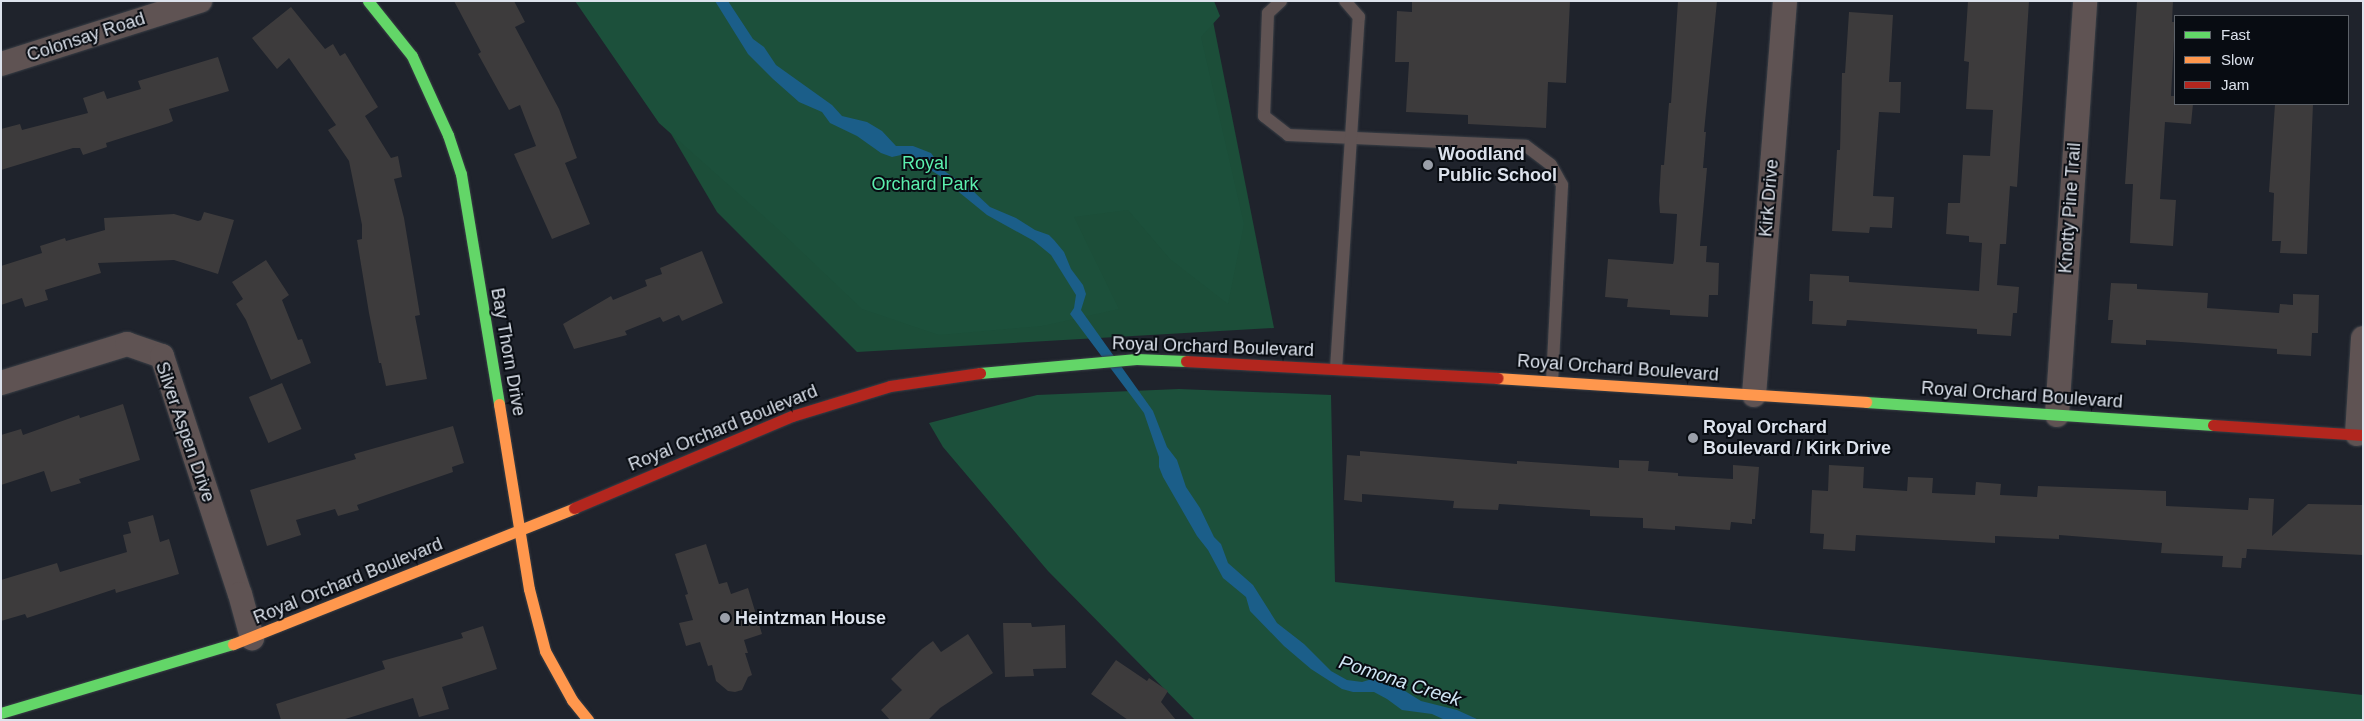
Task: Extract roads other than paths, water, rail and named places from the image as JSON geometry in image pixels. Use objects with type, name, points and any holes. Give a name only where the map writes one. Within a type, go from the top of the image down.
[{"type":"street","name":"Colonsay Road","points":[[1,64],[200,1]]},
{"type":"street","name":"Bay Thorn Drive","points":[[368,1],[412,56],[448,135],[461,174],[467,221],[521,530],[529,589],[545,652],[572,700],[588,720]]},
{"type":"street","name":"Kirk Drive","points":[[1754,395],[1785,1]]},
{"type":"street","name":"Knotty Pine Trail","points":[[2057,415],[2085,1]]},
{"type":"street","points":[[2360,434],[2363,338]]},
{"type":"street","name":"Silver Aspen Drive","points":[[1,383],[127,344],[162,356],[240,594],[252,638]]},
{"type":"street","name":"Royal Orchard Boulevard","points":[[1,713],[252,638],[521,530],[792,416],[890,386],[984,372],[1136,359],[1552,381],[2360,434]]},
{"type":"lane","points":[[1282,1],[1268,13],[1264,116],[1288,135],[1526,146],[1551,165],[1562,185],[1552,381]]},
{"type":"lane","points":[[1336,369],[1359,17],[1345,1]]},
{"type":"water","points":[[715,1],[728,1],[753,39],[764,47],[776,65],[832,105],[842,116],[867,122],[882,131],[896,146],[913,146],[931,153],[943,170],[973,191],[990,207],[1049,235],[1054,240],[1064,252],[1071,269],[1083,285],[1086,294],[1081,310],[1153,411],[1167,447],[1177,460],[1186,487],[1200,508],[1214,537],[1221,544],[1228,563],[1253,585],[1277,623],[1304,644],[1331,671],[1347,680],[1362,682],[1372,679],[1405,691],[1421,701],[1457,710],[1479,720],[1445,720],[1432,714],[1402,710],[1374,692],[1353,692],[1342,689],[1311,669],[1284,646],[1250,611],[1246,597],[1223,578],[1208,550],[1197,536],[1163,477],[1159,467],[1159,457],[1144,413],[1070,314],[1074,308],[1076,295],[1051,255],[1034,241],[987,215],[960,193],[950,182],[932,171],[923,159],[901,155],[892,157],[881,153],[857,136],[830,123],[822,112],[799,102],[748,54]]},
{"type":"place","name":"Woodland Public School","points":[[1428,165]]},
{"type":"place","name":"Royal Orchard Boulevard / Kirk Drive","points":[[1693,438]]},
{"type":"place","name":"Heintzman House","points":[[725,618]]},
{"type":"park label","name":"Royal Orchard Park","points":[[925,174]]},
{"type":"water label","name":"Pomona Creek","points":[[1400,681]]}]
